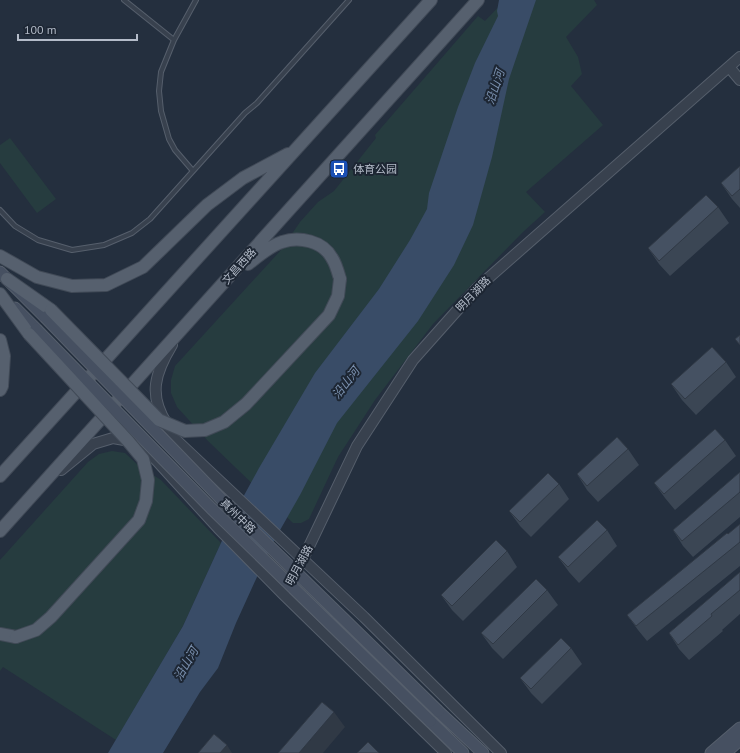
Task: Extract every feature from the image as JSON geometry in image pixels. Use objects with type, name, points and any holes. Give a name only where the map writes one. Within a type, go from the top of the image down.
[{"type":"main road","points":[[0,476],[431,0]]},
{"type":"main road","name":"文昌西路","points":[[0,531],[478,0]]},
{"type":"main road","points":[[0,256],[37,277],[72,286],[106,285],[142,267],[207,205],[243,178],[296,149]]},
{"type":"main road","points":[[4,276],[48,313],[159,420],[185,431],[205,430],[224,422],[246,404],[329,315],[338,296],[340,279],[332,257],[320,246],[303,239],[282,242],[258,256],[203,305]]},
{"type":"main road","points":[[0,294],[143,459],[148,480],[146,501],[139,520],[52,617],[36,630],[16,637],[0,634]]},
{"type":"main road","name":"真州中路","points":[[48,313],[222,500],[483,753]]},
{"type":"main road","name":"真州中路","points":[[32,331],[211,508],[463,753]]},
{"type":"main road","points":[[0,340],[4,356],[2,386],[0,390]]},
{"type":"main road","points":[[0,538],[12,518]]},
{"type":"main road","points":[[711,753],[740,728]]},
{"type":"main road","points":[[725,753],[740,740]]},
{"type":"street","name":"明月湖路","points":[[283,594],[302,559],[357,446],[413,360],[477,288],[740,57]]},
{"type":"street","points":[[729,67],[740,80]]},
{"type":"street","points":[[178,441],[161,415],[156,397],[155,381],[166,356],[181,330]]},
{"type":"street","name":"真州中路","points":[[99,366],[364,617],[502,753]]},
{"type":"street","name":"真州中路","points":[[83,384],[156,460],[218,528],[283,594],[446,753]]},
{"type":"street","points":[[34,494],[93,444],[113,438],[132,442],[156,460]]},
{"type":"lane","points":[[124,0],[174,40]]},
{"type":"lane","points":[[193,170],[175,150],[169,139],[161,111],[159,91],[161,72],[174,40],[196,0]]},
{"type":"lane","points":[[0,210],[15,226],[38,240],[72,250],[104,245],[132,233],[150,219],[349,0]]},
{"type":"green space","points":[[505,0],[594,0],[597,5],[566,37],[578,57],[582,74],[571,86],[603,125],[526,192],[545,212],[523,232],[433,324],[375,400],[338,457],[309,519],[301,523],[293,523],[208,441],[177,407],[171,393],[171,380],[175,366],[281,250],[300,222],[318,202],[334,191],[376,138],[375,135],[478,16],[485,21]]},
{"type":"green space","points":[[10,138],[56,199],[37,213],[0,163],[0,145]]},
{"type":"green space","points":[[112,451],[125,453],[139,466],[161,480],[221,543],[183,626],[116,740],[3,667],[0,671],[0,560],[88,462],[99,454]]},
{"type":"water","name":"沿山河","points":[[499,0],[536,0],[509,79],[492,157],[473,225],[454,265],[418,321],[337,423],[300,495],[271,546],[236,623],[218,668],[200,692],[163,753],[108,753],[183,626],[236,510],[259,468],[315,373],[379,289],[410,240],[427,209],[429,193],[458,107],[475,63],[498,16],[497,11]]},
{"type":"building","points":[[740,166],[740,189],[732,196],[721,183]]},
{"type":"building","points":[[706,195],[718,207],[659,261],[648,248]]},
{"type":"building","points":[[740,335],[740,345],[735,339]]},
{"type":"building","points":[[712,347],[726,362],[685,399],[671,384]]},
{"type":"building","points":[[715,429],[725,440],[664,494],[654,483]]},
{"type":"building","points":[[617,437],[628,449],[587,486],[577,474]]},
{"type":"building","points":[[740,472],[740,492],[682,541],[673,530]]},
{"type":"building","points":[[548,473],[559,484],[520,522],[509,511]]},
{"type":"building","points":[[597,520],[607,530],[568,567],[558,557]]},
{"type":"building","points":[[740,524],[740,542],[636,626],[627,615]]},
{"type":"building","points":[[496,540],[507,551],[452,606],[441,595]]},
{"type":"building","points":[[740,572],[740,590],[711,614],[712,616],[678,645],[669,633]]},
{"type":"building","points":[[536,579],[547,590],[493,644],[481,633]]},
{"type":"building","points":[[561,638],[571,648],[531,689],[520,678]]},
{"type":"building","points":[[322,702],[334,712],[299,753],[278,753]]},
{"type":"building","points":[[214,734],[227,745],[220,753],[198,753]]},
{"type":"building","points":[[368,742],[379,753],[357,753]]},
{"type":"place","name":"体育公园","points":[[339,169]]}]
